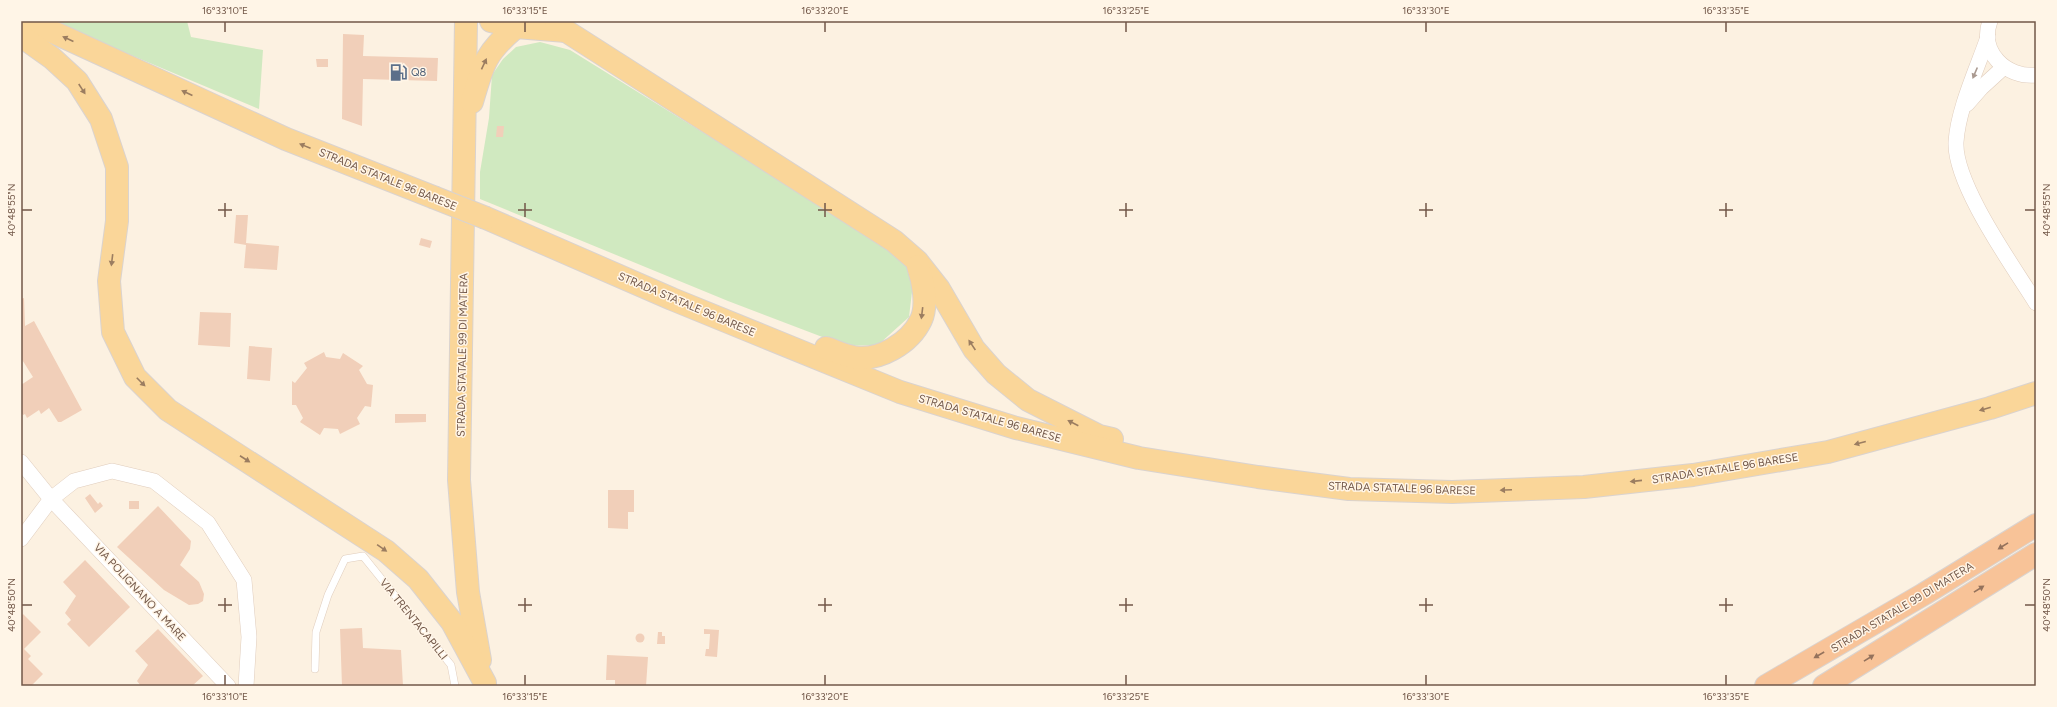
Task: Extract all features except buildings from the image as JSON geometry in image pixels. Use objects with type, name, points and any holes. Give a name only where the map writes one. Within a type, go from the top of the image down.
[{"type":"highway","name":"STRADA STATALE 99 DI MATERA","points":[[1766,686],[1924,594],[2036,525]]},
{"type":"highway","points":[[1824,686],[2036,554]]},
{"type":"main road","name":"STRADA STATALE 96 BARESE","points":[[29,21],[286,139],[486,218],[672,299],[900,392],[1016,428],[1139,458],[1258,477],[1348,489],[1452,492],[1584,487],[1693,475],[1828,452],[2036,393]]},
{"type":"main road","name":"STRADA STATALE 99 DI MATERA","points":[[466,21],[459,480],[470,606],[486,685]]},
{"type":"main road","points":[[491,21],[516,27],[561,26],[894,241],[917,261],[939,290],[974,349],[996,374],[1028,400],[1099,436],[1258,477]]},
{"type":"main road","points":[[464,128],[484,63],[498,42],[516,27]]},
{"type":"main road","points":[[21,36],[52,58],[77,81],[101,119],[117,167],[117,222],[109,281],[113,332],[135,377],[168,410],[386,551],[418,579],[452,622],[486,685]]},
{"type":"main road","points":[[672,299],[854,357],[882,354],[905,342],[922,319],[925,289],[917,261]]},
{"type":"main road","points":[[2014,400],[2036,387]]},
{"type":"street","points":[[1990,21],[1988,37],[1963,109],[1956,142],[1962,176],[1975,203],[2036,303]]},
{"type":"street","points":[[1988,37],[1990,49],[1996,59],[2004,67],[2014,73],[2033,77]]},
{"type":"street","points":[[1963,109],[1981,88],[2004,67]]},
{"type":"street","name":"VIA POLIGNANO A MARE","points":[[21,462],[51,499],[228,686]]},
{"type":"street","points":[[21,539],[51,499],[74,481],[112,471],[154,481],[208,523],[244,580],[249,637],[246,686]]},
{"type":"lane","name":"VIA TRENTACAPILLI","points":[[315,670],[316,632],[328,595],[345,559],[363,556],[451,665],[455,686]]},
{"type":"green space","points":[[50,21],[187,21],[191,37],[263,50],[259,109]]},
{"type":"green space","points":[[540,42],[570,50],[901,255],[914,275],[909,317],[878,345],[846,346],[728,301],[480,199],[480,172],[489,118],[492,75],[503,59],[516,47]]},
{"type":"place","name":"Q8","points":[[398,72]]}]
